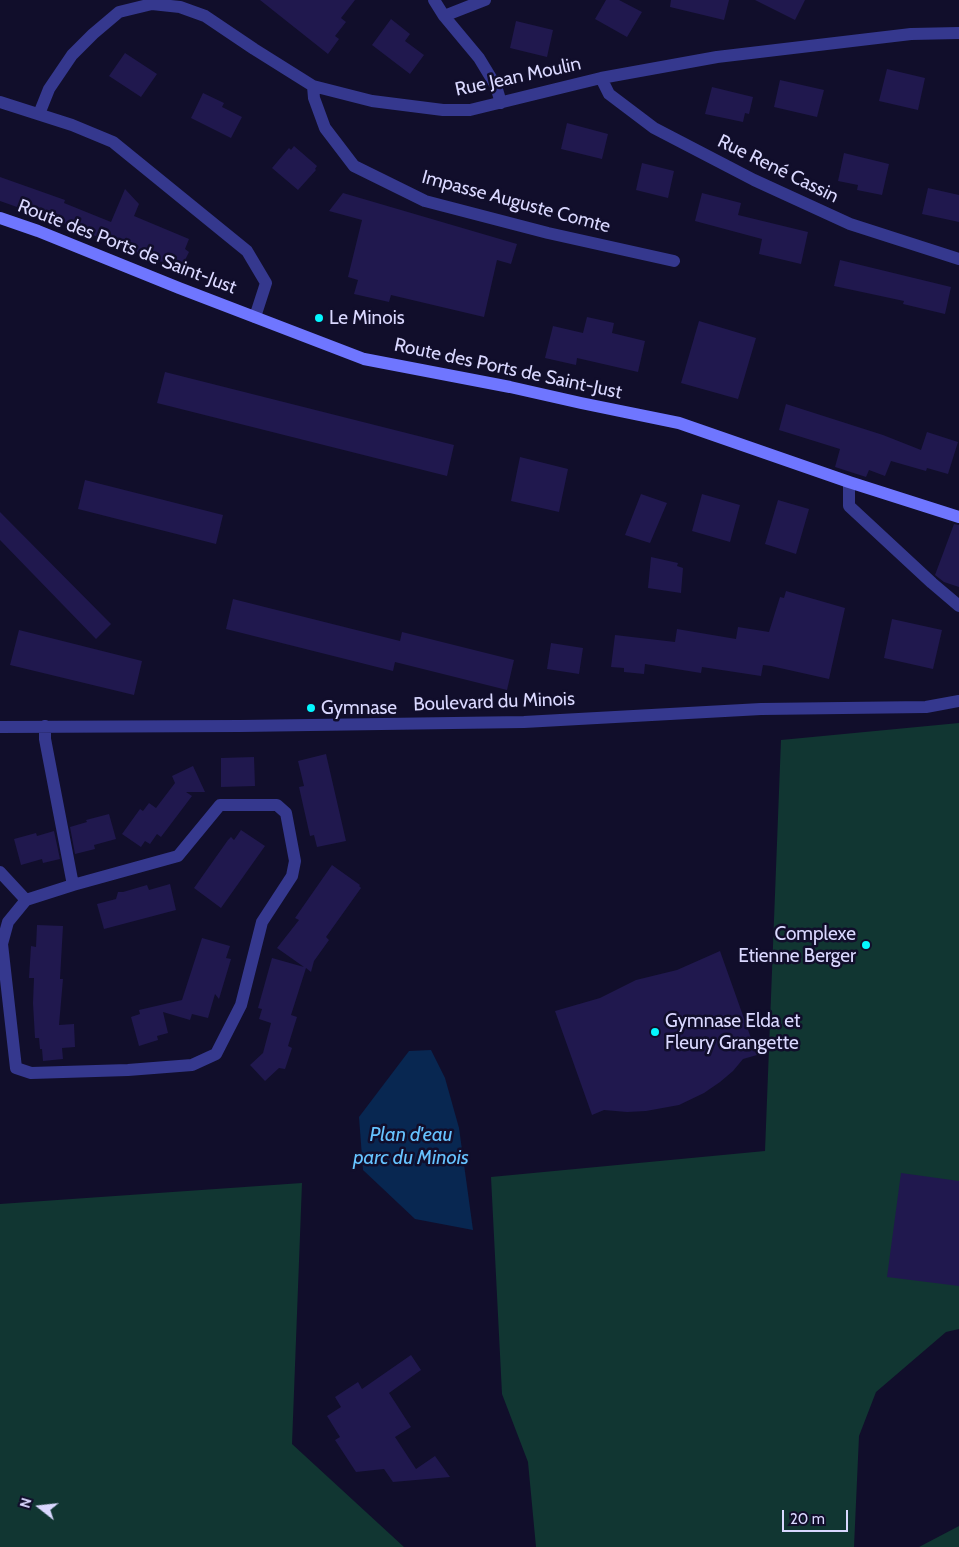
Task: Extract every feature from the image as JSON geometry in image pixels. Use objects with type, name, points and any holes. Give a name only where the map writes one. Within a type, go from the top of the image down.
[{"type":"main road","name":"Route des Ports de Saint-Just","points":[[0,218],[38,231],[364,359],[510,387],[581,404],[679,423],[849,482],[959,517]]},
{"type":"street","points":[[434,0],[444,16],[479,58],[496,86],[500,103]]},
{"type":"street","points":[[444,16],[485,0]]},
{"type":"street","name":"Rue Jean Moulin","points":[[39,114],[49,89],[72,54],[119,12],[152,4],[180,7],[205,16],[254,50],[313,86],[372,101],[443,110],[470,110],[601,78],[717,57],[911,34],[959,33]]},
{"type":"street","name":"Rue René Cassin","points":[[601,78],[609,94],[654,128],[754,180],[850,224],[959,258]]},
{"type":"street","name":"Impasse Auguste Comte","points":[[313,86],[314,98],[325,128],[354,166],[426,202],[548,233],[674,260]]},
{"type":"street","points":[[0,102],[72,125],[113,142],[247,251],[266,283],[255,317]]},
{"type":"street","points":[[849,482],[849,506],[959,606]]},
{"type":"street","name":"Boulevard du Minois","points":[[0,727],[524,722],[761,709],[926,707],[959,701]]},
{"type":"street","points":[[45,726],[45,739],[73,885]]},
{"type":"street","points":[[220,805],[277,805],[286,813],[295,861],[292,876],[262,922],[240,1005],[216,1054],[192,1065],[128,1070],[31,1073],[16,1068],[2,944],[8,922],[26,900],[73,885],[178,856],[220,805]]},
{"type":"street","points":[[0,872],[26,900]]},
{"type":"green space","name":"Complexe Etienne Berger","points":[[959,723],[959,1329],[946,1332],[876,1392],[859,1436],[854,1547],[536,1547],[528,1462],[502,1394],[491,1177],[765,1151],[781,740]]},
{"type":"green space","points":[[302,1183],[292,1444],[404,1547],[0,1547],[0,1204]]},
{"type":"green space","points":[[959,1526],[959,1547],[919,1547]]},
{"type":"water","name":"Plan d'eau parc du Minois","points":[[431,1050],[445,1078],[459,1128],[473,1230],[415,1219],[363,1170],[359,1117],[409,1051]]},
{"type":"building","points":[[260,0],[355,0],[341,18],[346,22],[335,36],[339,39],[328,54]]},
{"type":"building","points":[[606,0],[619,0],[642,12],[627,37],[595,19]]},
{"type":"building","points":[[671,0],[729,0],[724,20],[670,7]]},
{"type":"building","points":[[755,0],[805,0],[795,20]]},
{"type":"building","points":[[391,19],[410,34],[405,41],[424,55],[410,74],[372,45]]},
{"type":"building","points":[[516,21],[553,30],[547,57],[510,48]]},
{"type":"building","points":[[125,53],[157,74],[141,97],[109,76]]},
{"type":"building","points":[[887,69],[925,78],[918,110],[879,101]]},
{"type":"building","points":[[780,80],[824,90],[817,117],[774,107]]},
{"type":"building","points":[[712,87],[753,97],[749,114],[745,113],[743,122],[705,114]]},
{"type":"building","points":[[203,93],[224,103],[222,107],[242,117],[231,138],[191,118]]},
{"type":"building","points":[[567,123],[608,134],[602,159],[561,149]]},
{"type":"building","points":[[294,146],[317,166],[316,170],[298,190],[272,168],[289,148],[291,150]]},
{"type":"building","points":[[844,153],[889,164],[882,195],[857,190],[858,185],[838,181]]},
{"type":"building","points":[[642,163],[674,171],[668,198],[636,190]]},
{"type":"building","points":[[0,177],[65,200],[64,203],[111,222],[125,189],[139,204],[134,216],[189,239],[185,249],[189,252],[181,268],[177,268],[0,201]]},
{"type":"building","points":[[928,188],[959,195],[959,222],[922,214]]},
{"type":"building","points":[[343,193],[517,244],[511,264],[497,260],[484,317],[391,295],[389,302],[354,294],[358,280],[348,277],[362,220],[329,211]]},
{"type":"building","points":[[702,193],[741,203],[738,215],[808,232],[801,264],[759,254],[762,239],[695,221]]},
{"type":"building","points":[[840,260],[951,287],[945,314],[903,304],[904,301],[834,286]]},
{"type":"building","points":[[587,317],[614,323],[612,333],[645,341],[638,372],[577,358],[576,365],[545,358],[553,326],[583,333]]},
{"type":"building","points":[[699,321],[756,338],[738,399],[681,383]]},
{"type":"building","points":[[165,372],[454,445],[447,476],[157,403]]},
{"type":"building","points":[[786,404],[883,435],[921,450],[927,432],[958,442],[948,474],[927,468],[926,471],[891,461],[885,476],[869,470],[866,477],[835,467],[840,449],[779,430]]},
{"type":"building","points":[[520,457],[568,469],[559,512],[511,501]]},
{"type":"building","points":[[85,480],[223,515],[216,544],[78,509]]},
{"type":"building","points":[[641,494],[667,503],[650,543],[625,535]]},
{"type":"building","points":[[702,494],[740,505],[730,542],[692,531]]},
{"type":"building","points":[[778,500],[809,509],[796,554],[765,544]]},
{"type":"building","points":[[0,512],[111,624],[96,639],[0,540]]},
{"type":"building","points":[[954,524],[959,525],[959,587],[944,582],[935,575]]},
{"type":"building","points":[[651,557],[678,563],[677,566],[683,568],[681,593],[648,588]]},
{"type":"building","points":[[786,591],[845,608],[829,679],[763,665],[761,676],[702,667],[701,673],[645,664],[644,674],[624,672],[624,668],[611,667],[615,635],[675,642],[677,629],[736,639],[738,627],[769,632],[780,597],[784,598]]},
{"type":"building","points":[[233,599],[400,641],[402,632],[514,660],[507,690],[395,662],[393,671],[226,629]]},
{"type":"building","points":[[892,619],[942,630],[933,669],[884,658]]},
{"type":"building","points":[[19,630],[142,661],[134,695],[10,665]]},
{"type":"building","points":[[551,643],[583,648],[579,674],[547,669]]},
{"type":"building","points":[[326,754],[346,841],[317,847],[314,835],[310,836],[299,787],[304,786],[298,761]]},
{"type":"building","points":[[254,757],[255,786],[221,787],[221,758]]},
{"type":"building","points":[[193,766],[205,792],[186,792],[192,796],[161,837],[157,834],[150,844],[145,841],[141,847],[122,834],[140,809],[143,811],[149,803],[156,808],[175,783],[172,776]]},
{"type":"building","points":[[109,814],[116,839],[94,845],[95,849],[75,854],[70,827],[87,822],[86,820]]},
{"type":"building","points":[[241,830],[265,846],[221,908],[194,888],[228,840],[231,837],[234,840]]},
{"type":"building","points":[[54,831],[60,859],[43,863],[42,859],[21,865],[14,839],[36,833],[37,836]]},
{"type":"building","points":[[332,865],[360,885],[361,888],[326,937],[329,940],[314,961],[311,972],[306,968],[291,1015],[297,1017],[288,1046],[292,1048],[285,1069],[279,1068],[265,1081],[250,1065],[263,1053],[271,1023],[259,1019],[262,1009],[258,1008],[272,958],[304,967],[277,948],[299,920],[295,918]]},
{"type":"building","points":[[170,884],[176,910],[104,929],[97,904],[116,899],[118,892],[147,885],[149,890]]},
{"type":"building","points":[[37,925],[63,926],[60,979],[63,979],[59,1025],[74,1024],[75,1047],[62,1048],[63,1059],[43,1061],[39,1038],[35,1038],[34,978],[29,978],[31,946],[36,947]]},
{"type":"building","points":[[202,938],[230,946],[226,958],[231,959],[219,999],[215,994],[208,1018],[192,1014],[190,1020],[163,1012],[168,1033],[157,1036],[158,1040],[139,1046],[131,1017],[140,1014],[139,1010],[182,1000]]},
{"type":"building","name":"Gymnase Elda et Fleury Grangette","points":[[720,951],[757,1055],[743,1059],[720,1082],[704,1093],[679,1105],[646,1111],[604,1110],[592,1115],[555,1011],[600,998],[636,980],[677,970]]},
{"type":"building","points":[[901,1173],[959,1181],[959,1286],[887,1277]]},
{"type":"building","points":[[411,1355],[421,1370],[389,1393],[411,1427],[395,1437],[416,1469],[435,1456],[450,1477],[393,1482],[384,1469],[356,1472],[335,1440],[340,1437],[327,1416],[341,1407],[335,1397],[358,1382],[362,1389]]},
{"type":"place","name":"Le Minois","points":[[319,318]]},
{"type":"place","name":"Gymnase","points":[[311,708]]},
{"type":"place","name":"Complexe Etienne Berger","points":[[866,945]]},
{"type":"place","name":"Gymnase Elda et Fleury Grangette","points":[[655,1032]]}]
